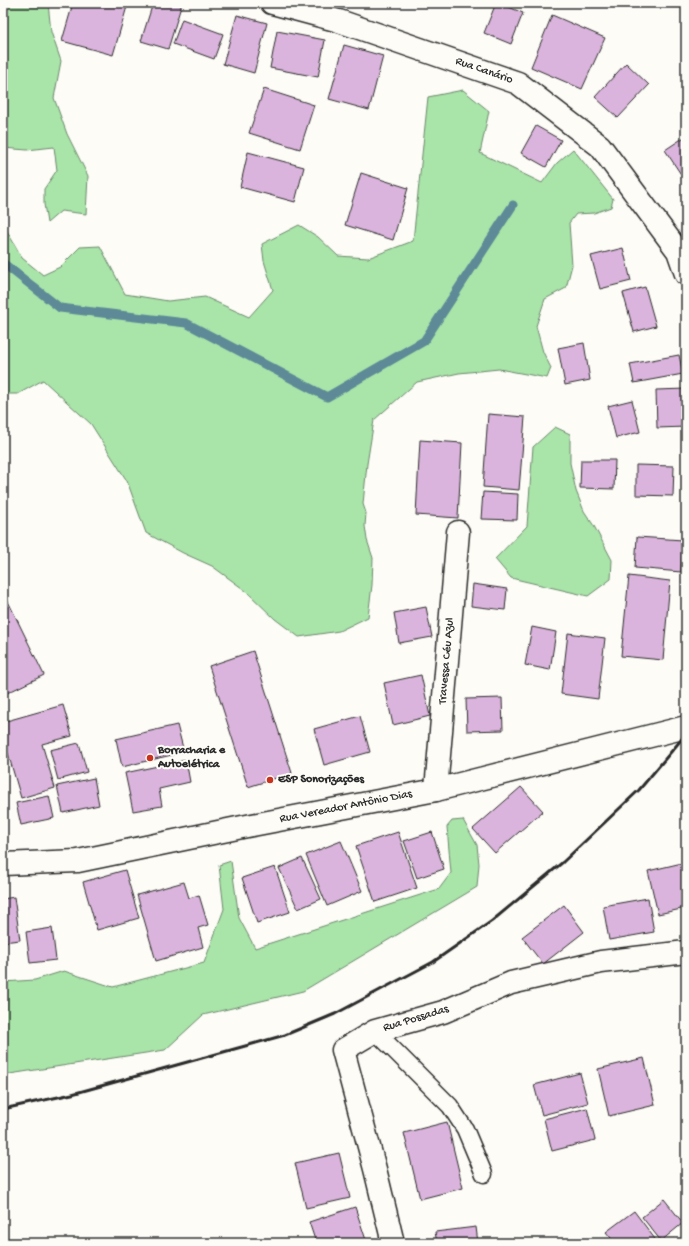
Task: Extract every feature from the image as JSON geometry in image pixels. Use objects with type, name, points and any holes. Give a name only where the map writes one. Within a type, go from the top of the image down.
[{"type":"street","name":"Rua Canário","points":[[272,3],[339,21],[518,83],[600,146],[678,250],[686,274]]},
{"type":"street","name":"Travessa Céu Azul","points":[[436,790],[458,532]]},
{"type":"street","name":"Rua Vereador Antônio Dias","points":[[3,864],[78,860],[436,790],[686,727]]},
{"type":"street","name":"Rua Possadas","points":[[393,1243],[375,1168],[343,1050],[375,1031],[443,1012],[511,983],[601,962],[686,952]]},
{"type":"lane","points":[[375,1031],[450,1106],[465,1129],[484,1174]]},
{"type":"green space","points":[[3,3],[48,3],[51,32],[61,61],[54,98],[67,134],[88,176],[86,214],[61,211],[47,223],[44,204],[44,189],[57,170],[54,147],[27,150],[3,148]]},
{"type":"green space","points":[[463,90],[489,111],[480,153],[542,183],[557,163],[573,149],[613,199],[611,207],[594,213],[576,214],[569,223],[572,265],[566,288],[545,299],[536,326],[543,352],[551,368],[547,378],[499,369],[459,373],[417,382],[374,420],[367,464],[363,504],[366,513],[365,526],[367,540],[373,558],[372,585],[368,617],[339,631],[299,637],[275,619],[246,591],[212,566],[183,553],[146,533],[127,481],[91,424],[43,380],[18,394],[3,394],[3,221],[22,258],[43,275],[60,267],[80,247],[100,246],[125,294],[168,301],[205,297],[249,317],[273,290],[264,261],[262,244],[299,225],[318,237],[338,256],[368,258],[413,241],[428,97]]},
{"type":"green space","points":[[555,427],[570,434],[570,463],[576,491],[584,511],[594,526],[612,560],[611,579],[588,596],[511,578],[495,559],[527,526],[533,447]]},
{"type":"green space","points":[[463,820],[477,845],[479,864],[477,887],[303,991],[203,1015],[165,1050],[3,1075],[3,982],[35,980],[64,971],[113,987],[204,963],[224,909],[219,865],[231,861],[239,918],[255,948],[439,889],[451,873],[447,827],[452,821]]},
{"type":"building","points":[[73,3],[128,3],[113,55],[62,41]]},
{"type":"building","points":[[153,3],[182,3],[168,49],[141,41]]},
{"type":"building","points":[[496,3],[523,13],[511,44],[484,33]]},
{"type":"building","points":[[237,15],[267,23],[254,73],[223,64]]},
{"type":"building","points":[[552,15],[605,38],[582,89],[531,67]]},
{"type":"building","points":[[182,19],[223,34],[214,59],[173,44]]},
{"type":"building","points":[[277,31],[325,40],[318,77],[270,68]]},
{"type":"building","points":[[344,45],[383,56],[369,110],[329,99]]},
{"type":"building","points":[[626,63],[649,85],[618,118],[595,97]]},
{"type":"building","points":[[264,89],[314,105],[300,149],[249,133]]},
{"type":"building","points":[[536,126],[561,140],[546,167],[521,153]]},
{"type":"building","points":[[686,136],[686,182],[665,150]]},
{"type":"building","points":[[248,152],[304,167],[295,202],[240,187]]},
{"type":"building","points":[[361,173],[408,188],[393,240],[345,225]]},
{"type":"building","points":[[623,248],[631,281],[600,289],[591,256]]},
{"type":"building","points":[[645,287],[656,326],[634,332],[623,293]]},
{"type":"building","points":[[584,343],[590,380],[565,385],[558,348]]},
{"type":"building","points":[[679,355],[683,374],[634,383],[630,364]]},
{"type":"building","points":[[686,389],[686,427],[657,428],[656,390]]},
{"type":"building","points":[[632,400],[640,432],[616,438],[608,406]]},
{"type":"building","points":[[488,414],[525,417],[519,490],[483,487]]},
{"type":"building","points":[[420,440],[462,443],[458,518],[416,515]]},
{"type":"building","points":[[581,460],[615,460],[614,489],[580,488]]},
{"type":"building","points":[[636,465],[674,466],[673,496],[636,495]]},
{"type":"building","points":[[483,492],[518,494],[517,520],[481,519]]},
{"type":"building","points":[[637,537],[683,540],[681,572],[635,568]]},
{"type":"building","points":[[629,576],[670,581],[663,660],[621,656]]},
{"type":"building","points":[[473,584],[507,589],[505,610],[471,606]]},
{"type":"building","points":[[3,591],[44,675],[3,695]]},
{"type":"building","points":[[426,607],[432,637],[399,643],[394,613]]},
{"type":"building","points":[[532,627],[556,632],[550,670],[525,665]]},
{"type":"building","points":[[568,633],[605,638],[598,699],[561,694]]},
{"type":"building","points":[[253,651],[292,773],[248,787],[209,666]]},
{"type":"building","points":[[421,675],[430,716],[393,725],[384,683]]},
{"type":"building","points":[[502,698],[503,730],[467,731],[466,699]]},
{"type":"building","points":[[63,705],[72,736],[42,744],[55,788],[21,798],[3,736],[3,722]]},
{"type":"building","points":[[360,716],[370,752],[324,765],[314,729]]},
{"type":"building","points":[[177,725],[184,752],[122,767],[116,739]]},
{"type":"building","points":[[79,743],[87,772],[58,780],[50,750]]},
{"type":"building","points":[[186,760],[190,782],[159,789],[162,806],[133,811],[125,773]]},
{"type":"building","points":[[94,778],[99,805],[63,813],[57,786]]},
{"type":"building","points":[[521,787],[543,811],[495,853],[473,829]]},
{"type":"building","points":[[49,796],[54,818],[21,825],[16,803]]},
{"type":"building","points":[[398,832],[417,888],[375,902],[356,846]]},
{"type":"building","points":[[432,832],[444,869],[417,878],[404,841]]},
{"type":"building","points":[[341,841],[362,891],[327,906],[306,855]]},
{"type":"building","points":[[302,858],[321,899],[298,909],[279,868]]},
{"type":"building","points":[[682,863],[686,879],[686,908],[658,914],[648,871]]},
{"type":"building","points":[[275,867],[290,912],[257,923],[242,878]]},
{"type":"building","points":[[125,870],[139,918],[97,930],[83,882]]},
{"type":"building","points":[[184,882],[189,898],[199,895],[208,925],[198,928],[203,947],[156,961],[137,895]]},
{"type":"building","points":[[14,897],[20,940],[3,942],[3,899]]},
{"type":"building","points":[[648,898],[654,932],[609,940],[603,906]]},
{"type":"building","points":[[564,905],[584,932],[543,964],[522,937]]},
{"type":"building","points":[[52,928],[56,960],[30,963],[26,932]]},
{"type":"building","points":[[644,1058],[655,1105],[609,1116],[598,1069]]},
{"type":"building","points":[[580,1073],[588,1103],[542,1115],[534,1085]]},
{"type":"building","points":[[587,1108],[595,1140],[552,1151],[544,1119]]},
{"type":"building","points":[[447,1122],[463,1188],[420,1199],[404,1133]]},
{"type":"building","points":[[339,1153],[350,1198],[306,1208],[295,1163]]},
{"type":"building","points":[[664,1199],[683,1223],[661,1241],[642,1217]]},
{"type":"building","points":[[355,1207],[367,1243],[316,1243],[309,1222]]},
{"type":"building","points":[[634,1211],[658,1243],[615,1243],[606,1232]]},
{"type":"building","points":[[476,1227],[478,1243],[437,1243],[435,1232]]},
{"type":"waterway","points":[[3,263],[60,308],[186,323],[327,397],[424,341],[513,205]]},
{"type":"railway","points":[[3,1109],[72,1094],[285,1035],[335,1014],[433,962],[492,921],[563,862],[639,790],[686,734]]},
{"type":"place","name":"Borracharia e Autoelétrica","points":[[150,758]]},
{"type":"place","name":"ESP Sonorizações","points":[[270,780]]}]
